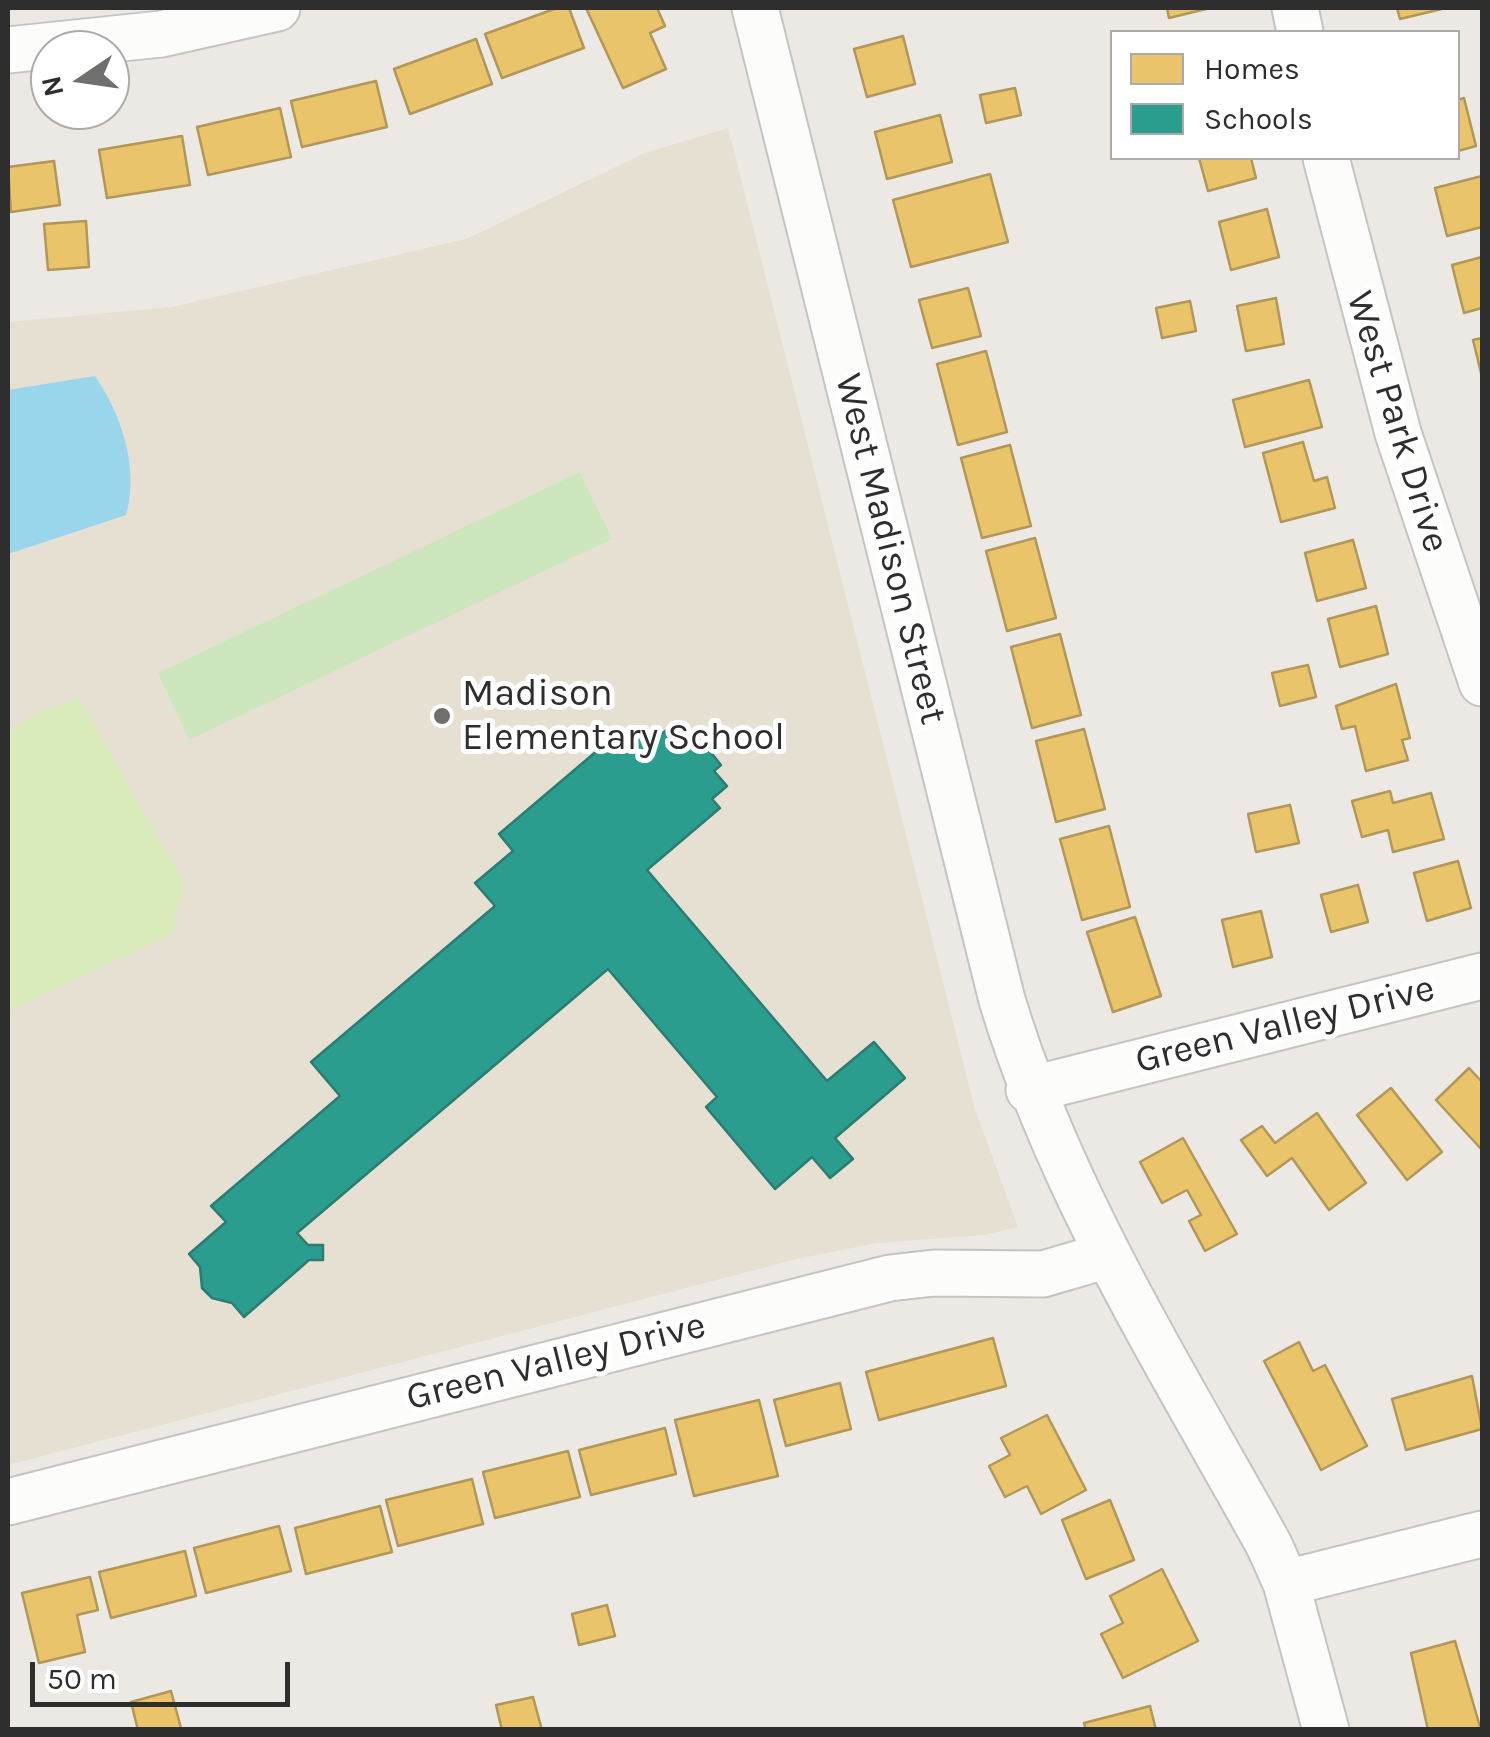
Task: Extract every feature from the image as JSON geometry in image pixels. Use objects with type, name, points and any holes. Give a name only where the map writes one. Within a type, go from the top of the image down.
[{"type":"street","points":[[8,50],[161,34],[277,8]]},
{"type":"street","name":"West Madison Street","points":[[754,8],[1002,1000],[1029,1090],[1108,1254]]},
{"type":"street","name":"West Park Drive","points":[[1327,160],[1398,433],[1482,683]]},
{"type":"street","name":"Green Valley Drive","points":[[1029,1090],[1482,976]]},
{"type":"street","points":[[1108,1254],[1269,1544],[1286,1583],[1326,1730]]},
{"type":"street","name":"Green Valley Drive","points":[[8,1502],[890,1278],[1042,1274],[1108,1254]]},
{"type":"street","points":[[1286,1583],[1482,1534]]},
{"type":"shaded area","name":"Madison Elementary School","points":[[728,128],[975,1109],[1018,1227],[984,1235],[877,1243],[797,1259],[8,1465],[8,310],[9,322],[172,307],[466,239],[645,153]]},
{"type":"green space","points":[[580,472],[612,539],[189,740],[158,673]]},
{"type":"green space","points":[[79,698],[184,882],[172,934],[8,1012],[8,730],[47,708]]},
{"type":"water","points":[[95,376],[113,408],[125,442],[130,479],[126,515],[8,554],[8,390]]},
{"type":"building: Homes","points":[[557,8],[569,8],[584,48],[502,78],[485,34]]},
{"type":"building: Homes","points":[[586,8],[657,8],[665,26],[650,33],[666,69],[623,88]]},
{"type":"building: Homes","points":[[1167,8],[1210,8],[1169,18]]},
{"type":"building: Homes","points":[[1397,8],[1446,8],[1400,19]]},
{"type":"building: Homes","points":[[903,36],[915,84],[867,97],[854,49]]},
{"type":"building: Homes","points":[[476,39],[492,84],[410,114],[394,69]]},
{"type":"building: Homes","points":[[376,81],[387,127],[302,147],[291,101]]},
{"type":"building: Homes","points":[[1015,88],[1021,115],[986,123],[980,95]]},
{"type":"building: Homes","points":[[1464,98],[1476,146],[1460,150],[1460,99]]},
{"type":"building: Homes","points":[[280,108],[291,157],[208,175],[197,127]]},
{"type":"building: Homes","points":[[940,115],[952,162],[887,179],[875,132]]},
{"type":"building: Homes","points":[[182,136],[190,185],[107,198],[99,150]]},
{"type":"building: Homes","points":[[1200,160],[1252,160],[1256,178],[1208,191]]},
{"type":"building: Homes","points":[[54,161],[60,205],[11,212],[8,167]]},
{"type":"building: Homes","points":[[990,174],[1008,242],[911,267],[893,200]]},
{"type":"building: Homes","points":[[1482,176],[1482,227],[1447,236],[1435,188]]},
{"type":"building: Homes","points":[[1267,209],[1279,257],[1231,270],[1219,222]]},
{"type":"building: Homes","points":[[86,221],[89,267],[48,270],[44,224]]},
{"type":"building: Homes","points":[[1482,257],[1482,308],[1464,313],[1452,265]]},
{"type":"building: Homes","points":[[968,288],[981,336],[932,348],[919,300]]},
{"type":"building: Homes","points":[[1276,298],[1284,344],[1246,351],[1237,306]]},
{"type":"building: Homes","points":[[1190,301],[1196,331],[1162,338],[1156,308]]},
{"type":"building: Homes","points":[[1482,338],[1482,377],[1473,340]]},
{"type":"building: Homes","points":[[986,351],[1007,432],[958,445],[937,364]]},
{"type":"building: Homes","points":[[1309,380],[1322,427],[1245,447],[1233,400]]},
{"type":"building: Homes","points":[[1303,442],[1314,481],[1327,477],[1335,508],[1281,522],[1263,453]]},
{"type":"building: Homes","points":[[1010,445],[1031,526],[982,538],[961,458]]},
{"type":"building: Homes","points":[[1035,538],[1056,618],[1007,631],[986,551]]},
{"type":"building: Homes","points":[[1353,540],[1366,588],[1317,601],[1305,553]]},
{"type":"building: Homes","points":[[1376,606],[1388,654],[1340,667],[1328,619]]},
{"type":"building: Homes","points":[[1060,634],[1081,715],[1032,728],[1011,647]]},
{"type":"building: Homes","points":[[1308,665],[1316,697],[1280,706],[1272,673]]},
{"type":"building: Homes","points":[[1396,684],[1410,738],[1402,740],[1408,760],[1366,771],[1355,726],[1342,729],[1336,706]]},
{"type":"building: Homes","points":[[1084,729],[1105,809],[1056,822],[1036,741]]},
{"type":"building: Homes","points":[[1390,791],[1393,803],[1431,793],[1444,839],[1393,852],[1388,830],[1362,837],[1352,801]]},
{"type":"building: Homes","points":[[1290,805],[1299,843],[1256,852],[1248,814]]},
{"type":"building: Homes","points":[[1109,826],[1130,907],[1082,920],[1060,839]]},
{"type":"building: Homes","points":[[1458,861],[1471,908],[1427,921],[1414,873]]},
{"type":"building: Homes","points":[[1358,885],[1368,922],[1331,932],[1321,895]]},
{"type":"building: Homes","points":[[1261,911],[1272,957],[1233,967],[1222,920]]},
{"type":"building: Homes","points":[[1135,917],[1161,996],[1113,1012],[1087,932]]},
{"type":"building: Homes","points":[[1469,1068],[1482,1082],[1482,1150],[1436,1100]]},
{"type":"building: Homes","points":[[1391,1088],[1442,1152],[1407,1180],[1357,1115]]},
{"type":"building: Homes","points":[[1317,1113],[1366,1183],[1329,1210],[1292,1158],[1267,1176],[1241,1140],[1262,1126],[1275,1143]]},
{"type":"building: Homes","points":[[1183,1138],[1237,1234],[1205,1251],[1189,1221],[1201,1215],[1187,1190],[1162,1203],[1140,1162]]},
{"type":"building: Homes","points":[[993,1338],[1006,1386],[879,1420],[866,1372]]},
{"type":"building: Homes","points":[[1299,1342],[1313,1371],[1325,1365],[1367,1446],[1321,1470],[1264,1361]]},
{"type":"building: Homes","points":[[1472,1376],[1482,1429],[1406,1450],[1392,1399]]},
{"type":"building: Homes","points":[[840,1383],[851,1429],[786,1446],[774,1400]]},
{"type":"building: Homes","points":[[759,1400],[778,1476],[694,1496],[675,1420]]},
{"type":"building: Homes","points":[[1047,1415],[1086,1490],[1041,1514],[1027,1486],[1005,1497],[989,1466],[1010,1455],[1001,1438]]},
{"type":"building: Homes","points":[[665,1428],[676,1474],[591,1495],[579,1450]]},
{"type":"building: Homes","points":[[568,1451],[580,1497],[495,1518],[483,1472]]},
{"type":"building: Homes","points":[[472,1479],[483,1524],[398,1546],[386,1500]]},
{"type":"building: Homes","points":[[1110,1500],[1134,1560],[1086,1579],[1062,1520]]},
{"type":"building: Homes","points":[[380,1506],[392,1552],[306,1574],[295,1528]]},
{"type":"building: Homes","points":[[279,1526],[291,1571],[206,1593],[194,1548]]},
{"type":"building: Homes","points":[[185,1551],[196,1596],[111,1618],[99,1572]]},
{"type":"building: Homes","points":[[1162,1569],[1198,1641],[1123,1678],[1101,1634],[1123,1623],[1110,1596]]},
{"type":"building: Homes","points":[[90,1577],[98,1610],[77,1615],[85,1652],[39,1663],[22,1593]]},
{"type":"building: Homes","points":[[607,1605],[615,1636],[579,1645],[572,1614]]},
{"type":"building: Homes","points":[[1455,1641],[1481,1730],[1428,1730],[1411,1653]]},
{"type":"building: Homes","points":[[171,1691],[181,1728],[138,1730],[131,1702]]},
{"type":"building: Homes","points":[[533,1697],[542,1730],[502,1730],[496,1705]]},
{"type":"building: Homes","points":[[1150,1706],[1156,1730],[1086,1730],[1084,1723]]},
{"type":"building: Schools","points":[[674,724],[687,738],[694,732],[721,765],[714,771],[727,786],[712,799],[720,808],[647,870],[827,1081],[874,1042],[905,1078],[835,1138],[853,1159],[830,1178],[812,1157],[775,1189],[706,1107],[717,1097],[608,969],[297,1233],[308,1245],[323,1245],[323,1260],[309,1260],[244,1317],[232,1303],[212,1298],[202,1288],[200,1267],[189,1254],[226,1222],[211,1206],[340,1096],[311,1062],[495,906],[475,883],[513,851],[499,834],[618,733],[630,747],[652,728],[659,736]]},
{"type":"place","name":"Madison Elementary School","points":[[442,716]]}]
